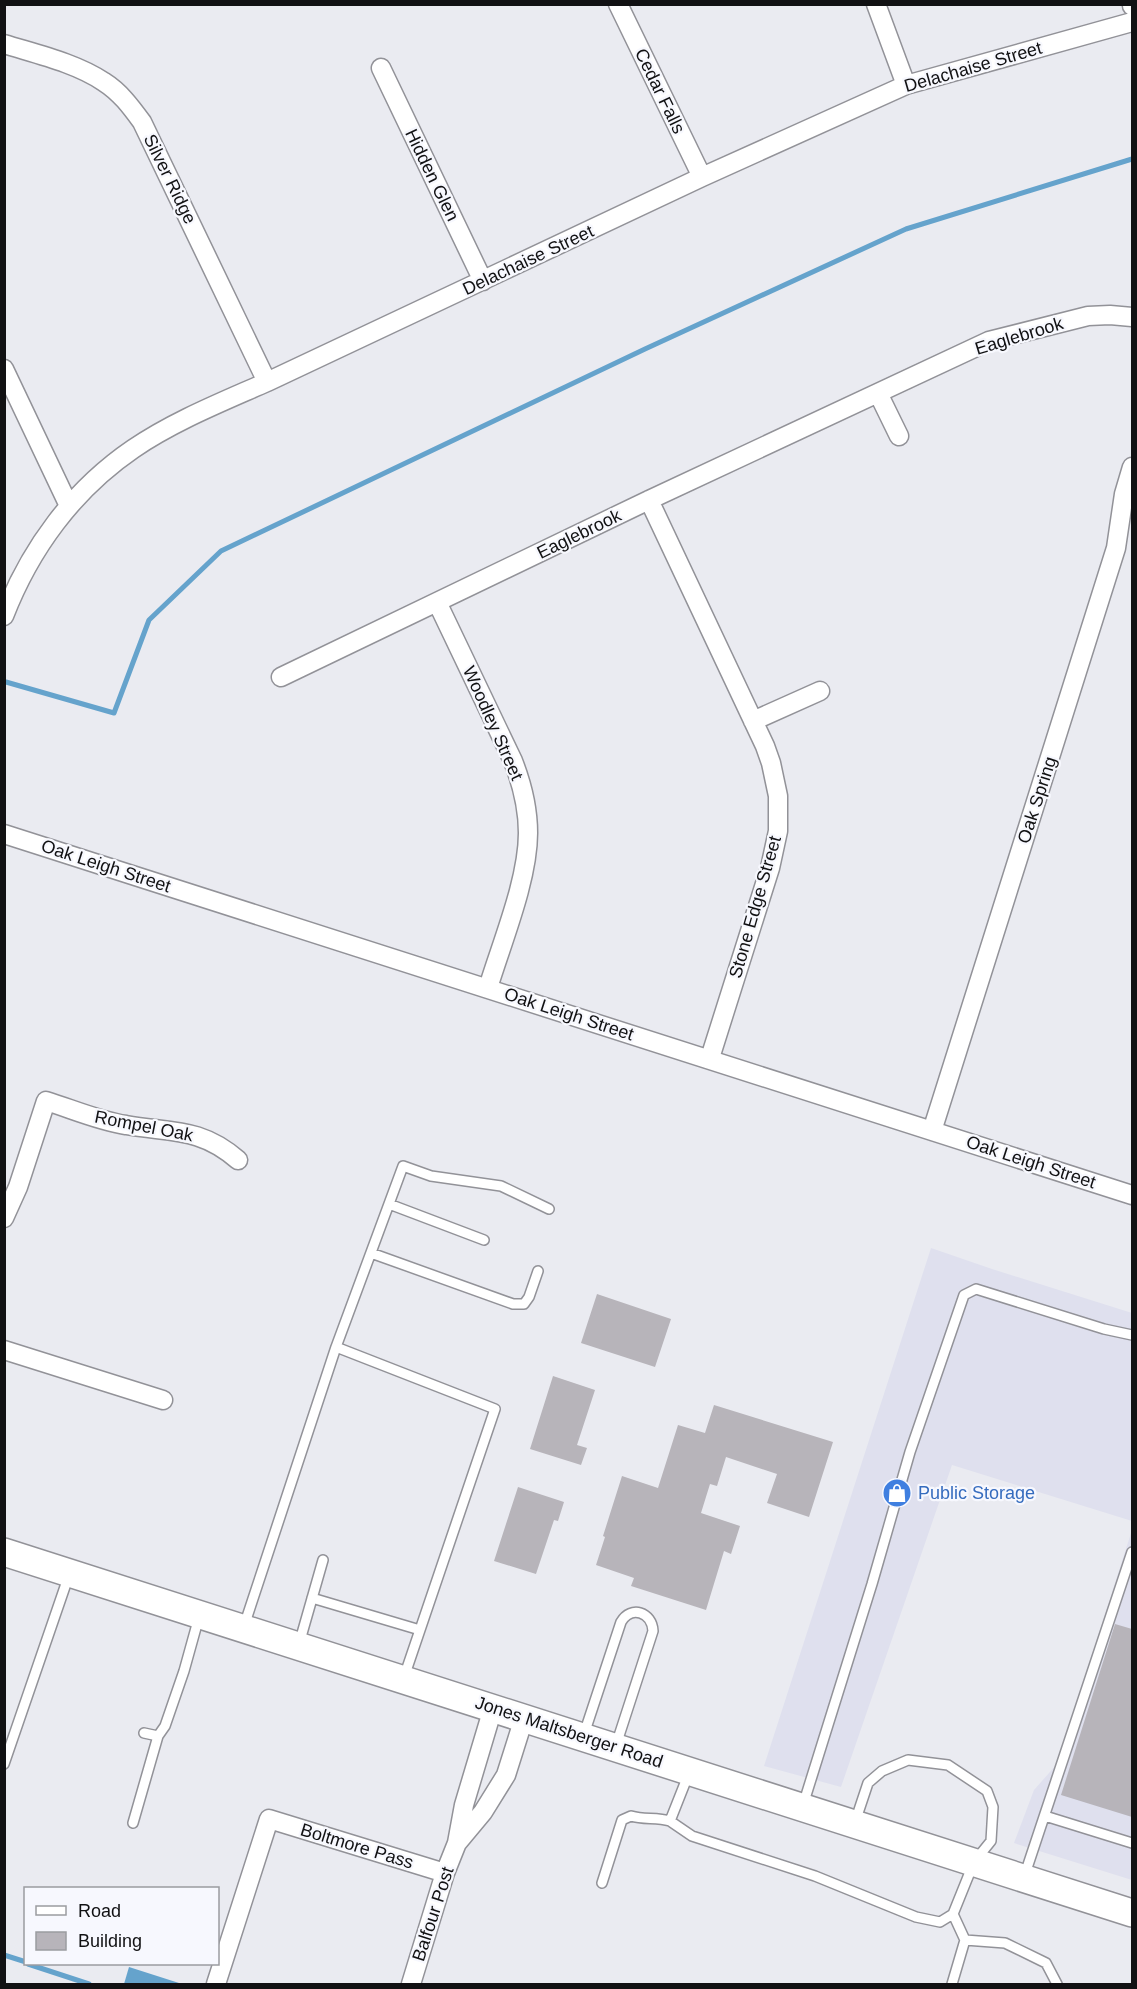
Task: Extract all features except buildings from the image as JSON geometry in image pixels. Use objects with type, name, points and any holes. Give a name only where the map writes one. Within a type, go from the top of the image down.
[{"type":"main road","name":"Jones Maltsberger Road","points":[[4,1552],[1132,1913]]},
{"type":"street","name":"Cedar Falls","points":[[618,4],[702,177]]},
{"type":"street","points":[[876,4],[906,85]]},
{"type":"street","name":"Delachaise Street","points":[[4,616],[29,561],[47,533],[89,485],[133,449],[199,413],[702,177],[906,85],[1132,22]]},
{"type":"street","name":"Silver Ridge","points":[[4,44],[66,63],[103,81],[124,98],[142,122],[267,382]]},
{"type":"street","name":"Hidden Glen","points":[[381,68],[483,281]]},
{"type":"street","name":"Eaglebrook","points":[[281,677],[649,500],[997,338],[1088,316],[1132,317]]},
{"type":"street","points":[[4,369],[69,506]]},
{"type":"street","points":[[878,393],[899,436]]},
{"type":"street","name":"Oak Spring","points":[[932,1131],[1116,548],[1124,494],[1132,467]]},
{"type":"street","name":"Stone Edge Street","points":[[649,500],[753,721],[771,763],[778,796],[778,831],[770,868],[710,1058]]},
{"type":"street","name":"Woodley Street","points":[[437,602],[513,761],[520,778],[527,814],[527,850],[520,883],[488,988]]},
{"type":"street","points":[[753,721],[820,692]]},
{"type":"street","name":"Oak Leigh Street","points":[[4,834],[710,1058],[1132,1195]]},
{"type":"street","name":"Rompel Oak","points":[[4,1218],[18,1187],[46,1101],[125,1125],[199,1136],[227,1150],[238,1160]]},
{"type":"street","points":[[4,1350],[163,1400]]},
{"type":"street","name":"Balfour Post","points":[[411,1984],[445,1873],[457,1843],[464,1805],[493,1708]]},
{"type":"street","name":"Balfour Post","points":[[457,1843],[483,1812],[506,1775],[524,1718]]},
{"type":"street","name":"Boltmore Pass","points":[[216,1984],[269,1819],[445,1873]]},
{"type":"lane","points":[[243,1628],[336,1347],[403,1166],[431,1176],[501,1186],[549,1209]]},
{"type":"lane","points":[[389,1204],[483,1240]]},
{"type":"lane","points":[[370,1254],[513,1304],[524,1304],[529,1297],[538,1271]]},
{"type":"lane","points":[[802,1807],[872,1584],[910,1452],[964,1294],[976,1289],[1104,1329],[1132,1335]]},
{"type":"lane","points":[[336,1347],[495,1409],[404,1680]]},
{"type":"lane","points":[[1024,1878],[1132,1552]]},
{"type":"lane","points":[[298,1646],[323,1560]]},
{"type":"lane","points":[[4,1764],[70,1573]]},
{"type":"lane","points":[[312,1598],[420,1630]]},
{"type":"lane","points":[[583,1737],[621,1622],[628,1614],[638,1612],[648,1616],[653,1625],[653,1631],[615,1747]]},
{"type":"lane","points":[[133,1823],[158,1736],[165,1726],[171,1709],[200,1614]]},
{"type":"lane","points":[[144,1732],[158,1736]]},
{"type":"lane","points":[[602,1883],[622,1820],[631,1816],[642,1820],[659,1818],[670,1821],[692,1836],[816,1876],[916,1917],[940,1922],[953,1914],[974,1862],[991,1841],[993,1807],[987,1791],[948,1765],[908,1760],[882,1771],[868,1783],[855,1824]]},
{"type":"lane","points":[[670,1821],[690,1771]]},
{"type":"lane","points":[[1045,1816],[1132,1843]]},
{"type":"lane","points":[[952,1984],[965,1940],[953,1914]]},
{"type":"lane","points":[[965,1940],[1005,1943],[1046,1964],[1057,1984]]},
{"type":"shaded area","name":"Public Storage","points":[[931,1248],[1132,1313],[1132,1521],[952,1465],[841,1787],[764,1766]]},
{"type":"shaded area","points":[[1132,1530],[1132,1880],[1014,1843],[1034,1790],[1057,1764]]},
{"type":"water","points":[[129,1967],[179,1983],[179,1984],[124,1984]]},
{"type":"waterway","points":[[6,682],[114,713],[149,620],[221,551],[645,349],[906,229],[1132,159]]},
{"type":"waterway","points":[[4,1955],[24,1961]]},
{"type":"waterway","points":[[31,1965],[89,1984]]},
{"type":"place","name":"Public Storage","points":[[897,1493]]}]
